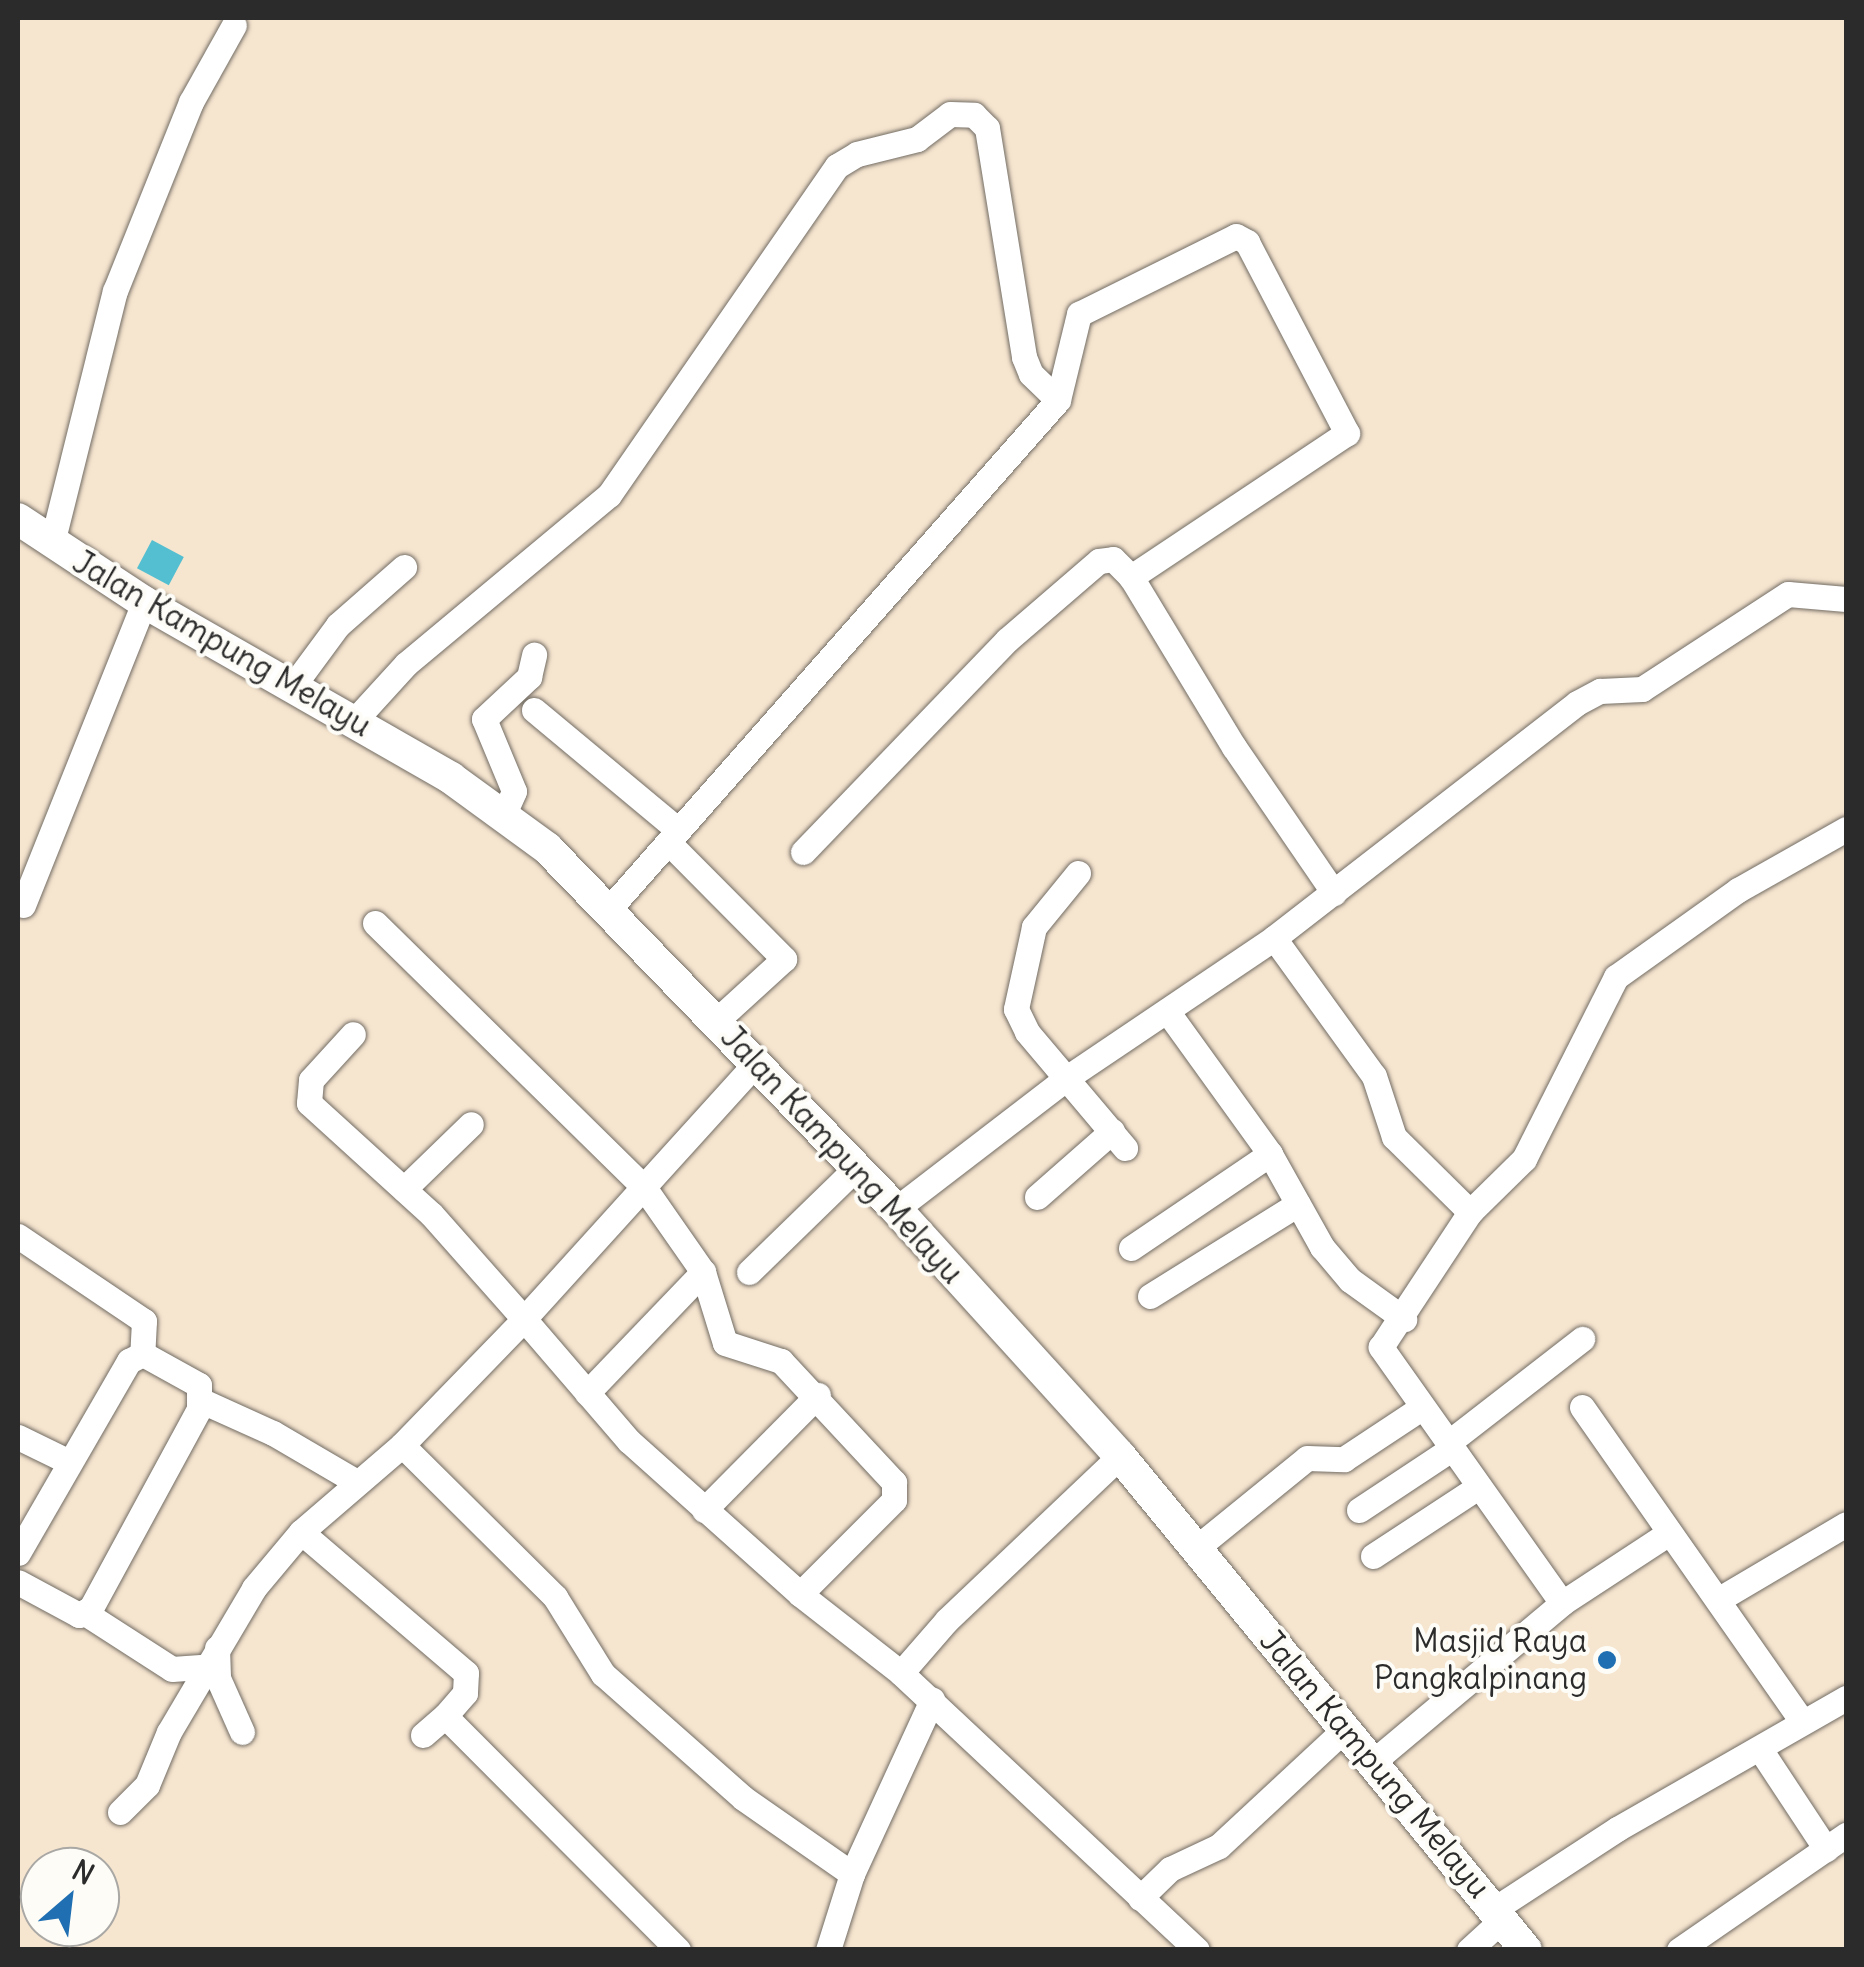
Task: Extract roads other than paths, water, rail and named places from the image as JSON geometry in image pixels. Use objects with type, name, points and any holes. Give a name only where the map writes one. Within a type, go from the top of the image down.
[{"type":"main road","name":"Jalan Kampung Melayu","points":[[18,519],[144,602],[354,721],[503,816],[609,909],[896,1210],[1120,1456],[1500,1913],[1526,1950]]},
{"type":"street","points":[[52,543],[115,291],[190,102],[234,25]]},
{"type":"street","points":[[354,721],[406,664],[608,495],[837,166],[857,154],[918,138],[950,114],[974,115],[987,128],[1024,357],[1031,374],[1058,400]]},
{"type":"street","points":[[609,909],[1058,400],[1070,371],[1072,326],[1088,306],[1236,236],[1247,242],[1346,427],[1344,440],[1131,576]]},
{"type":"street","points":[[803,852],[1007,640],[1099,561],[1114,558],[1131,576],[1234,747],[1334,893]]},
{"type":"street","points":[[293,686],[338,625],[404,567]]},
{"type":"street","points":[[896,1210],[1068,1078],[1274,938],[1590,696],[1642,689],[1788,594],[1846,598]]},
{"type":"street","points":[[23,905],[66,783],[144,602]]},
{"type":"street","points":[[503,816],[514,792],[484,719],[530,677],[534,655]]},
{"type":"street","points":[[534,710],[673,836],[784,958],[716,1022]]},
{"type":"street","points":[[1562,1603],[1381,1347],[1404,1319],[1470,1212],[1524,1158],[1616,977],[1738,890],[1846,829]]},
{"type":"street","points":[[1037,1197],[1118,1140],[1026,1032],[1016,991],[1034,927],[1078,872]]},
{"type":"street","points":[[375,923],[644,1186],[703,1272],[725,1343],[781,1361],[818,1395],[894,1482],[896,1492],[845,1556],[800,1594]]},
{"type":"street","points":[[1274,938],[1374,1076],[1394,1137],[1470,1212]]},
{"type":"street","points":[[1167,1011],[1270,1154],[1298,1204],[1350,1280],[1404,1319]]},
{"type":"street","points":[[354,1034],[311,1080],[309,1102],[404,1188],[586,1392],[704,1510],[800,1594],[902,1672],[1197,1950]]},
{"type":"street","points":[[120,1812],[147,1785],[218,1644],[302,1532],[402,1446],[524,1319],[755,1064]]},
{"type":"street","points":[[404,1188],[471,1124]]},
{"type":"street","points":[[1132,1248],[1270,1154]]},
{"type":"street","points":[[748,1272],[856,1168]]},
{"type":"street","points":[[1150,1296],[1298,1204]]},
{"type":"street","points":[[18,1236],[144,1321],[142,1354]]},
{"type":"street","points":[[586,1392],[703,1272]]},
{"type":"street","points":[[1359,1510],[1449,1446],[1582,1338]]},
{"type":"street","points":[[85,1614],[202,1401],[199,1384],[142,1354]]},
{"type":"street","points":[[20,1542],[129,1361],[142,1354]]},
{"type":"street","points":[[704,1510],[818,1395]]},
{"type":"street","points":[[202,1401],[274,1433],[357,1482]]},
{"type":"street","points":[[1582,1407],[1669,1533],[1721,1598],[1802,1721]]},
{"type":"street","points":[[1195,1549],[1307,1458],[1344,1459],[1421,1408]]},
{"type":"street","points":[[18,1437],[68,1462]]},
{"type":"street","points":[[402,1446],[555,1597],[602,1674],[743,1798],[852,1874]]},
{"type":"street","points":[[902,1672],[947,1620],[1120,1456]]},
{"type":"street","points":[[1374,1556],[1478,1488]]},
{"type":"street","points":[[1721,1598],[1846,1524]]},
{"type":"street","points":[[302,1532],[466,1673],[464,1693],[423,1735]]},
{"type":"street","points":[[1374,1761],[1562,1603],[1669,1533]]},
{"type":"street","points":[[18,1582],[85,1614],[172,1669],[204,1668]]},
{"type":"street","points":[[218,1644],[218,1678],[242,1732]]},
{"type":"street","points":[[1469,1950],[1500,1913],[1802,1721],[1846,1698]]},
{"type":"street","points":[[828,1950],[852,1874],[932,1700]]},
{"type":"street","points":[[445,1716],[678,1950]]},
{"type":"street","points":[[1140,1898],[1170,1869],[1219,1846],[1345,1729]]},
{"type":"street","points":[[1678,1950],[1836,1842],[1760,1749]]},
{"type":"water","points":[[152,540],[184,557],[169,585],[137,568]]},
{"type":"place","name":"Masjid Raya Pangkalpinang","points":[[1607,1660]]}]
